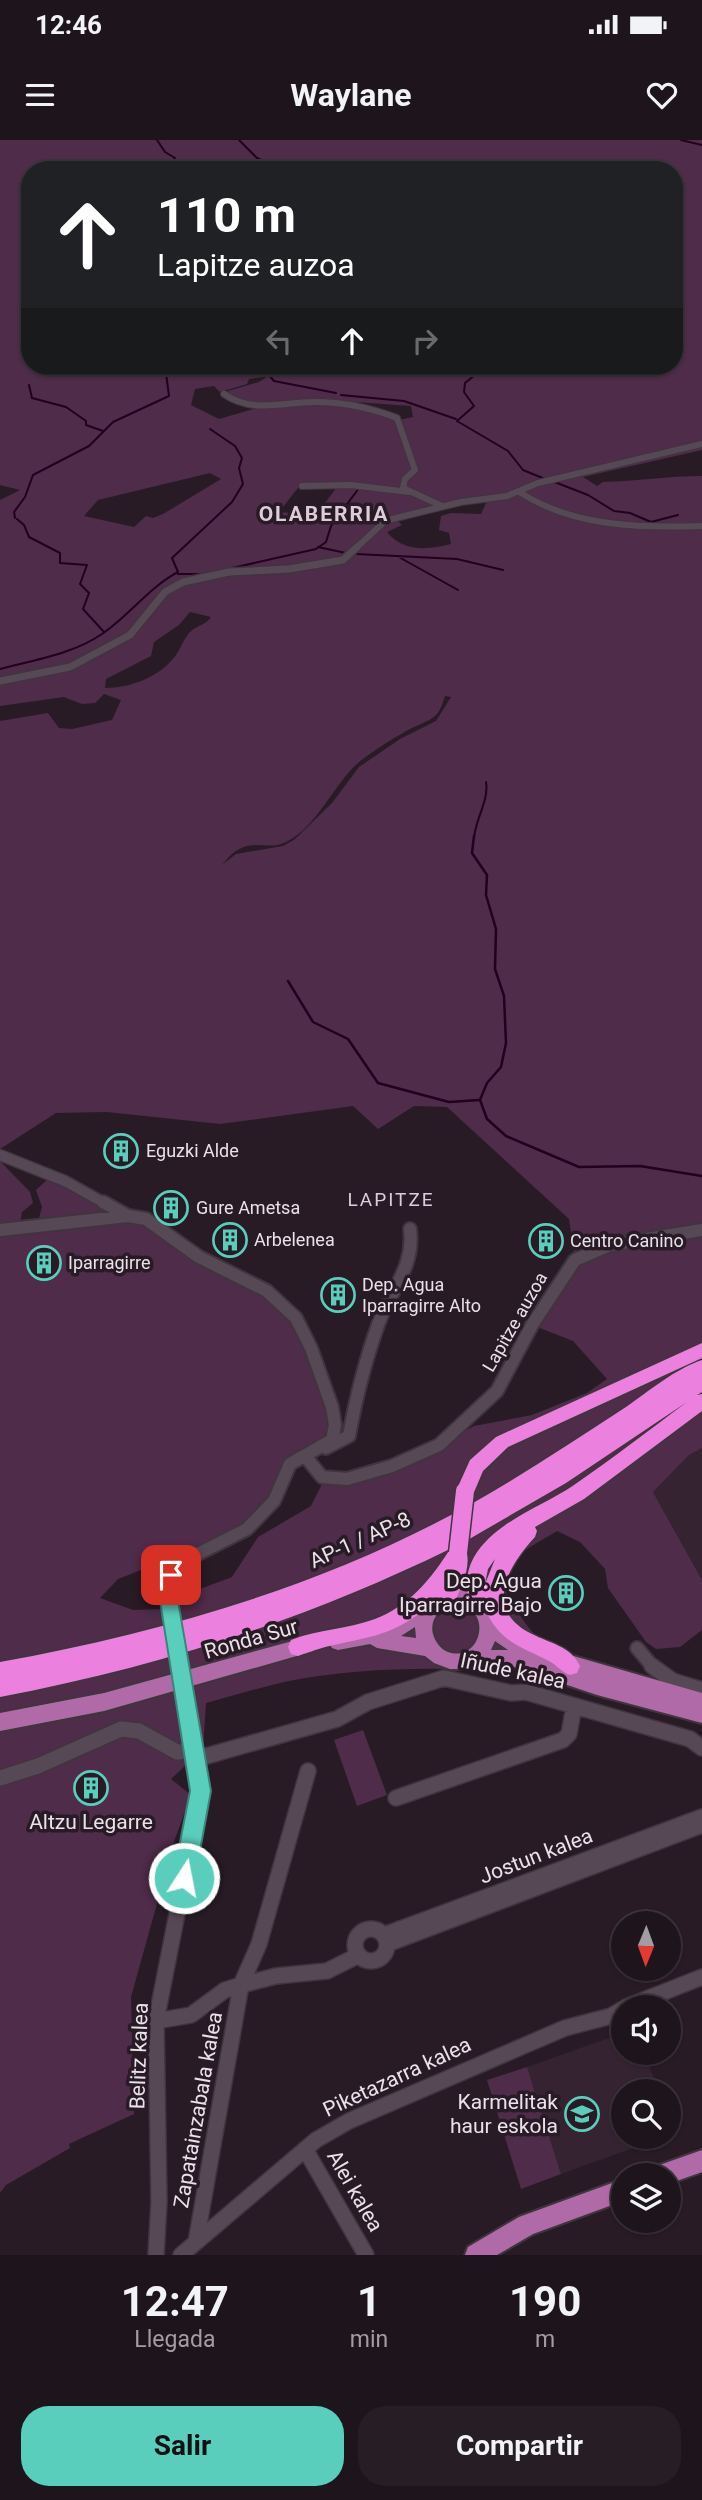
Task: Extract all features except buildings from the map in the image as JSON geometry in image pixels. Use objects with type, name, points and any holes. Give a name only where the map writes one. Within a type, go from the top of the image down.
[{"type":"highway","points":[[446,1599],[455,1579],[454,1562],[465,1491],[476,1466],[502,1442],[702,1350]]},
{"type":"highway","name":"AP-1 / AP-8","points":[[0,1672],[163,1635],[257,1606],[345,1573],[428,1535],[505,1494],[702,1367]]},
{"type":"highway","name":"AP-1 / AP-8","points":[[0,1687],[116,1664],[213,1637],[306,1604],[394,1568],[513,1506],[702,1383]]},
{"type":"highway","points":[[485,1616],[475,1579],[484,1558],[505,1538],[545,1513],[702,1401]]},
{"type":"highway","points":[[545,1513],[504,1559],[496,1576],[494,1602],[498,1616],[510,1631],[556,1655],[570,1666]]},
{"type":"highway","points":[[298,1647],[333,1635],[374,1629],[394,1620],[426,1597],[454,1562]]},
{"type":"main road","points":[[432,1649],[423,1634],[428,1610],[446,1599],[461,1598],[485,1616],[514,1645],[570,1666],[702,1702]]},
{"type":"main road","name":"Ronda Sur","points":[[0,1722],[104,1702],[195,1679],[298,1647],[393,1632],[428,1610]]},
{"type":"main road","points":[[472,1657],[489,1640],[485,1616]]},
{"type":"main road","points":[[355,1640],[398,1642],[432,1649],[451,1660],[472,1657],[514,1659],[597,1686],[702,1714]]},
{"type":"main road","points":[[681,2168],[702,2161]]},
{"type":"main road","points":[[476,2255],[527,2225],[611,2194]]},
{"type":"street","points":[[224,394],[233,402],[248,407],[330,403],[374,410],[397,418],[415,470],[402,484],[409,492]]},
{"type":"street","points":[[0,681],[70,667],[130,635],[165,592],[183,582],[254,568],[289,569],[343,560],[351,556],[384,522],[442,506],[521,493],[538,483],[702,444]]},
{"type":"street","points":[[302,486],[351,485],[409,492],[442,506]]},
{"type":"street","points":[[521,493],[546,509],[605,522],[640,528],[702,526]]},
{"type":"street","points":[[0,1155],[65,1181],[128,1216]]},
{"type":"street","points":[[0,1230],[128,1216],[146,1219],[199,1257],[267,1291],[296,1318],[319,1370],[335,1425],[332,1440],[311,1453]]},
{"type":"street","points":[[311,1453],[341,1443],[349,1436],[361,1377],[383,1311],[404,1280],[411,1261],[410,1229]]},
{"type":"street","name":"Lapitze auzoa","points":[[311,1453],[322,1477],[347,1479],[392,1466],[439,1445],[497,1391],[532,1325],[575,1260],[610,1245],[702,1230]]},
{"type":"street","name":"Belitz kalea","points":[[156,2255],[159,2202],[156,2021],[201,1791],[170,1611],[168,1581],[175,1569],[186,1560],[232,1539],[260,1518],[274,1502],[290,1464],[311,1453]]},
{"type":"street","points":[[637,1648],[658,1673],[674,1683],[702,1690]]},
{"type":"street","name":"Iñude kalea","points":[[195,1755],[337,1718],[369,1702],[433,1680],[456,1679],[510,1693],[526,1692],[690,1739],[702,1748]]},
{"type":"street","points":[[396,1798],[563,1740],[569,1734],[574,1706]]},
{"type":"street","points":[[0,1778],[38,1766],[121,1729],[139,1731],[177,1752],[195,1755]]},
{"type":"street","name":"Zapatainzabala kalea","points":[[196,2242],[241,1985],[259,1944],[308,1771]]},
{"type":"street","name":"Jostun kalea","points":[[386,1940],[702,1817]]},
{"type":"street","name":"Jostun kalea","points":[[386,1940],[702,1825]]},
{"type":"street","name":"Jostun kalea","points":[[376,1928],[386,1940],[384,1954],[376,1961],[366,1961],[359,1955],[355,1942],[360,1932],[376,1928]]},
{"type":"street","name":"Jostun kalea","points":[[241,1985],[276,1976],[327,1971],[359,1955]]},
{"type":"street","name":"Piketazarra kalea","points":[[657,1995],[702,1977]]},
{"type":"street","name":"Zapatainzabala kalea","points":[[156,2021],[191,2015],[218,1994],[241,1985]]},
{"type":"street","name":"Piketazarra kalea","points":[[181,2255],[305,2149],[349,2121],[565,2028],[611,2016]]},
{"type":"street","name":"Alei kalea","points":[[305,2149],[366,2255]]},
{"type":"shaded area","points":[[0,140],[702,140],[702,450],[583,477],[597,486],[603,482],[702,476],[702,1448],[689,1455],[653,1492],[702,1580],[702,1630],[680,1647],[656,1649],[646,1642],[608,1588],[605,1569],[580,1542],[557,1531],[524,1551],[511,1569],[510,1590],[517,1611],[537,1637],[509,1671],[425,1669],[340,1673],[284,1682],[206,1703],[203,1749],[171,1779],[191,1795],[175,1839],[131,1997],[134,2114],[69,2144],[70,2148],[6,2185],[0,2193],[0,1232],[128,1215],[267,1291],[296,1318],[335,1425],[317,1451],[290,1464],[274,1501],[247,1529],[118,1579],[100,1598],[133,1610],[162,1609],[192,1592],[232,1577],[258,1537],[311,1506],[324,1480],[439,1445],[474,1426],[532,1415],[587,1393],[607,1379],[573,1341],[532,1325],[575,1260],[569,1219],[447,1107],[414,1106],[378,1129],[353,1106],[220,1124],[107,1112],[56,1113],[0,1149],[0,721],[48,713],[59,728],[72,729],[112,720],[121,700],[104,694],[95,703],[82,704],[64,697],[0,706],[0,500],[20,490],[0,485]],"holes":[[[267,377],[226,393],[234,402],[257,408],[219,419],[191,405],[195,389],[214,386],[220,392],[247,384],[249,379]],[[355,402],[411,406],[413,417],[399,420]],[[210,473],[221,479],[163,514],[153,518],[146,516],[134,527],[84,516],[98,500]],[[301,484],[337,487],[316,515],[279,512]],[[461,501],[487,501],[481,514],[451,513],[441,516],[439,530],[449,533],[451,544],[416,548],[400,543],[387,532],[402,525],[395,518]],[[190,612],[211,617],[190,632],[176,655],[162,669],[144,680],[105,688],[106,679],[151,656],[154,642],[179,625]],[[445,696],[451,697],[436,721],[400,739],[359,767],[332,803],[294,840],[283,846],[236,854],[223,864],[240,849],[248,846],[278,845],[297,835],[316,816],[358,763],[392,739],[434,717]]]},
{"type":"shaded area","points":[[0,1161],[30,1192],[33,1203],[22,1212],[20,1224],[0,1229]]},
{"type":"shaded area","points":[[49,1178],[115,1211],[43,1222],[39,1218],[42,1207],[36,1190]]},
{"type":"shaded area","points":[[702,1448],[702,1580],[653,1492],[689,1455]]},
{"type":"shaded area","points":[[363,1730],[387,1795],[357,1806],[334,1740]]},
{"type":"shaded area","name":"Karmelitak haur eskola","points":[[611,2037],[611,2065],[649,2065],[654,2079],[611,2079],[611,2149],[631,2149],[561,2174],[527,2067]]},
{"type":"shaded area","points":[[527,2067],[561,2174],[521,2189],[487,2080]]},
{"type":"waterway","points":[[157,140],[165,152],[175,158],[173,161]]},
{"type":"waterway","points":[[239,140],[263,161]]},
{"type":"waterway","points":[[681,140],[702,145]]},
{"type":"waterway","points":[[15,518],[14,512],[25,497],[33,475],[89,446],[113,422],[169,396],[166,375]]},
{"type":"waterway","points":[[269,375],[274,381],[336,393]]},
{"type":"waterway","points":[[475,375],[465,383],[464,392],[474,406],[457,421],[508,451],[523,470],[545,479]]},
{"type":"waterway","points":[[29,385],[32,398],[66,407],[86,421],[86,425],[103,431]]},
{"type":"waterway","points":[[341,395],[404,401],[456,419]]},
{"type":"waterway","points":[[0,669],[53,656],[91,641],[112,627],[167,578],[178,572],[172,558],[232,502],[243,484],[239,468],[242,458],[235,446],[210,429]]},
{"type":"waterway","points":[[552,481],[588,495],[614,511],[630,513],[651,522],[678,515]]},
{"type":"waterway","points":[[319,547],[326,542],[331,526],[359,488]]},
{"type":"waterway","points":[[17,519],[24,525],[29,537],[60,553],[60,563],[87,565],[80,584],[89,593],[83,609],[104,632]]},
{"type":"waterway","points":[[219,571],[319,547]]},
{"type":"waterway","points":[[319,547],[346,553]]},
{"type":"waterway","points":[[356,554],[397,556]]},
{"type":"waterway","points":[[397,556],[457,559],[503,570]]},
{"type":"waterway","points":[[397,556],[458,590]]},
{"type":"waterway","points":[[178,574],[202,574]]},
{"type":"waterway","points":[[474,838],[486,796],[486,782]]},
{"type":"waterway","points":[[474,836],[472,853],[487,875],[486,895],[496,929],[495,969],[504,996],[506,1043],[501,1067],[487,1083],[480,1100],[487,1119],[506,1136],[579,1167],[640,1166],[702,1176]]},
{"type":"waterway","points":[[288,981],[313,1022],[348,1039],[378,1083],[449,1102],[479,1100]]},
{"type":"place","name":"Eguzki Alde","points":[[121,1151]]},
{"type":"place","name":"Gure Ametsa","points":[[171,1208]]},
{"type":"place","name":"Arbelenea","points":[[230,1240]]},
{"type":"place","name":"Centro Canino","points":[[546,1241]]},
{"type":"place","name":"Iparragirre","points":[[44,1263]]},
{"type":"place","name":"Dep. Agua Iparragirre Alto","points":[[338,1295]]},
{"type":"place","name":"Dep. Agua Iparragirre Bajo","points":[[566,1593]]},
{"type":"place","name":"Altzu Legarre","points":[[91,1788]]},
{"type":"place","name":"Karmelitak haur eskola","points":[[582,2114]]},
{"type":"district","name":"OLABERRIA","points":[[324,514]]},
{"type":"district","name":"LAPITZE","points":[[391,1199]]},
{"type":"route","points":[[171,1575],[167,1588],[201,1791],[184,1878]]}]
